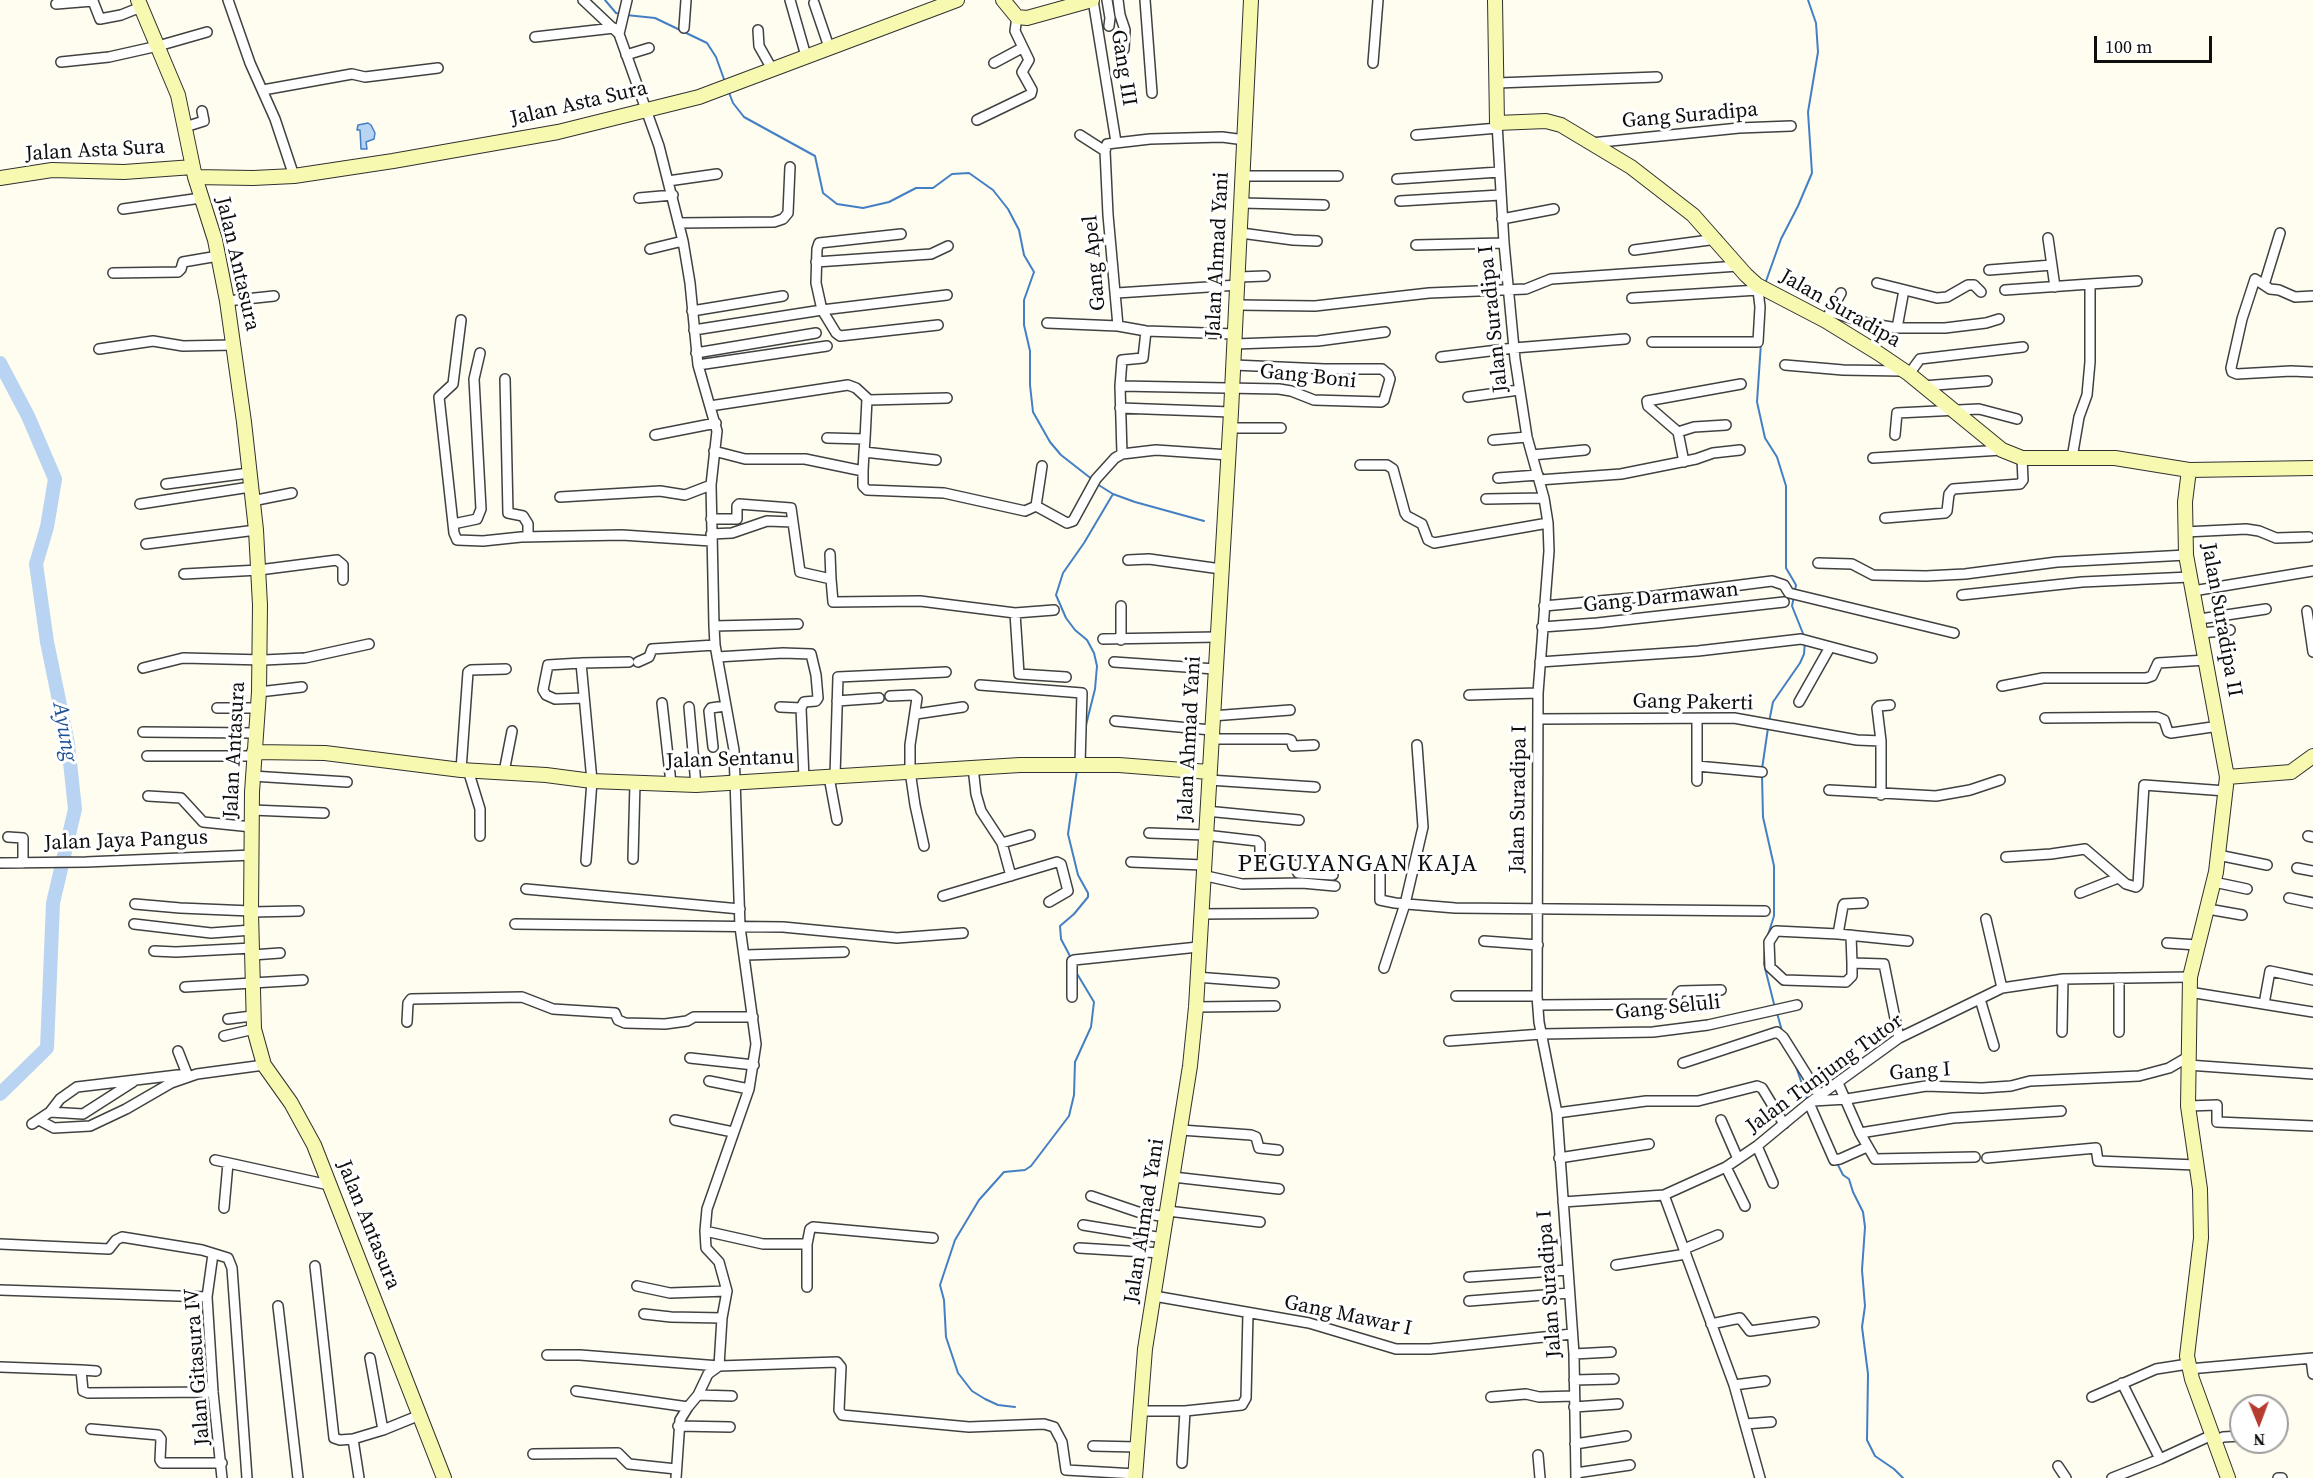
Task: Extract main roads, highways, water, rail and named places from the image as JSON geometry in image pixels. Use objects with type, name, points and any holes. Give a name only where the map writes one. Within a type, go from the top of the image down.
[{"type":"water","points":[[368,123],[375,133],[374,139],[366,142],[367,149],[361,149],[358,125]]},
{"type":"waterway","points":[[605,0],[616,13],[621,14]]},
{"type":"waterway","points":[[1765,284],[1781,239],[1812,173],[1808,112],[1818,52],[1816,23],[1808,0]]},
{"type":"waterway","points":[[626,15],[655,18],[707,43],[716,57],[725,82]]},
{"type":"waterway","points":[[728,90],[733,103],[744,117],[815,156],[823,193],[837,204],[863,208],[889,202],[916,188],[933,188],[952,174],[969,173],[993,190],[1008,209],[1019,230],[1024,255],[1034,272],[1024,300],[1024,325],[1030,351],[1033,412],[1050,442],[1061,455],[1093,480]]},
{"type":"waterway","points":[[1761,343],[1757,402],[1765,438],[1777,457],[1786,486],[1786,568],[1796,585],[1795,590]]},
{"type":"waterway","name":"Ayung","points":[[0,363],[28,416],[55,479],[47,527],[36,564],[47,642],[68,744],[75,809],[53,903],[47,1048],[0,1094]]},
{"type":"waterway","points":[[1097,484],[1113,494],[1135,502],[1204,521]]},
{"type":"waterway","points":[[1085,729],[1095,689],[1097,666],[1094,653],[1087,640],[1066,618],[1056,595],[1063,573],[1113,494]]},
{"type":"waterway","points":[[1794,596],[1792,606],[1804,636]]},
{"type":"waterway","points":[[1769,722],[1773,702],[1800,663],[1804,654],[1805,641]]},
{"type":"waterway","points":[[1762,769],[1768,728]]},
{"type":"waterway","points":[[1071,958],[1061,939],[1060,926],[1088,897],[1078,875],[1068,834],[1077,770]]},
{"type":"waterway","points":[[1762,775],[1763,817],[1774,866],[1774,916],[1767,938]]},
{"type":"waterway","points":[[1765,943],[1764,964],[1775,1008]]},
{"type":"waterway","points":[[1015,1407],[998,1405],[985,1399],[972,1391],[958,1373],[946,1337],[944,1300],[940,1285],[955,1240],[979,1200],[1004,1172],[1025,1170],[1031,1166],[1069,1116],[1074,1095],[1075,1062],[1091,1027],[1094,1002],[1076,972]]},
{"type":"waterway","points":[[1777,1013],[1782,1031]]},
{"type":"waterway","points":[[1795,1064],[1808,1101]]},
{"type":"waterway","points":[[1837,1163],[1843,1175],[1849,1179],[1863,1212],[1865,1227],[1862,1270],[1865,1306],[1862,1327],[1868,1374],[1867,1440],[1875,1456],[1903,1478]]},
{"type":"district","name":"PEGUYANGAN KAJA","points":[[1358,865]]}]
